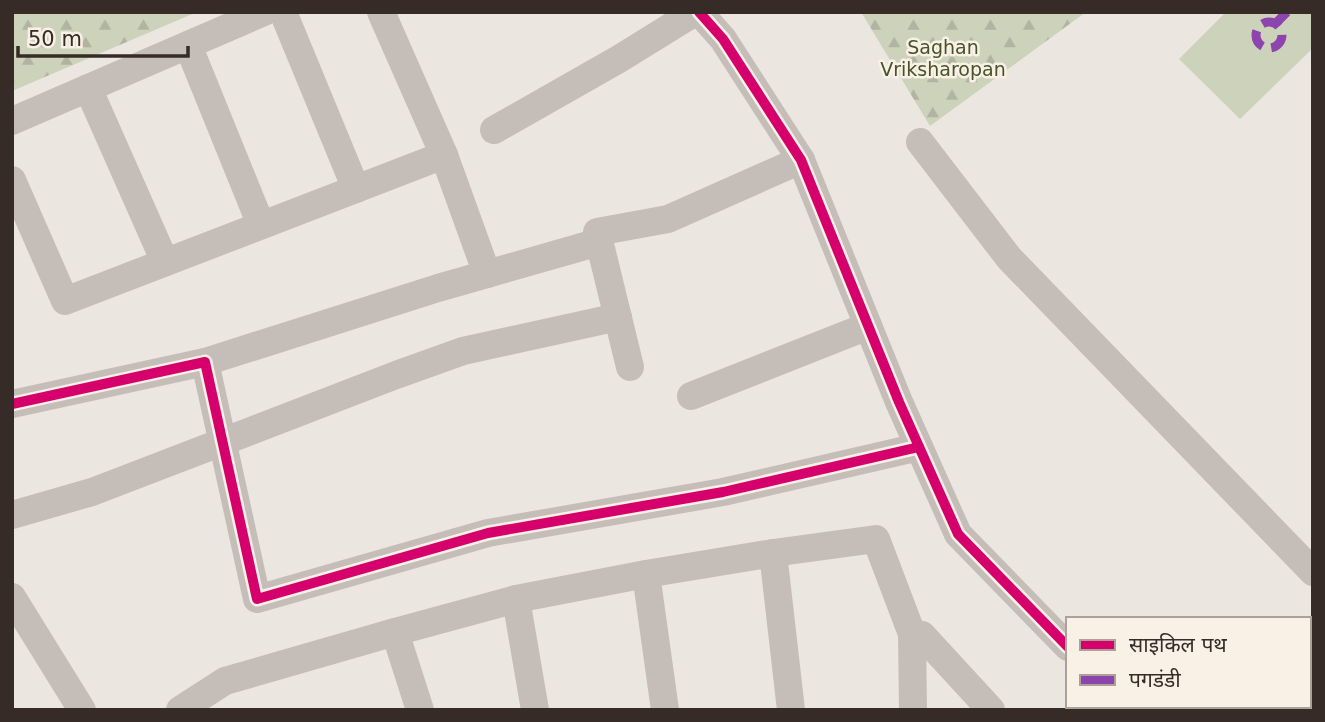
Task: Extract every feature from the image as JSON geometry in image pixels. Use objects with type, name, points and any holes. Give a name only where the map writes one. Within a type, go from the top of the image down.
[{"type":"street","points":[[12,121],[264,12]]},
{"type":"street","points":[[283,12],[356,189]]},
{"type":"street","points":[[381,12],[444,155],[487,275]]},
{"type":"street","points":[[495,130],[697,12],[723,39],[802,160],[868,326],[958,534],[1066,645]]},
{"type":"street","points":[[188,45],[261,225]]},
{"type":"street","points":[[88,88],[165,262]]},
{"type":"street","points":[[920,142],[1009,258],[1313,572]]},
{"type":"street","points":[[12,180],[65,301],[444,155]]},
{"type":"street","points":[[630,367],[597,232],[668,219],[802,160]]},
{"type":"street","points":[[12,404],[205,362],[599,242]]},
{"type":"street","points":[[12,515],[92,492],[463,351],[618,317]]},
{"type":"street","points":[[691,396],[868,326]]},
{"type":"street","points":[[205,362],[257,599],[488,533],[723,492],[919,447]]},
{"type":"street","points":[[180,710],[225,681],[516,599],[646,574],[876,539],[912,634],[913,710]]},
{"type":"street","points":[[773,553],[791,710]]},
{"type":"street","points":[[646,574],[666,710]]},
{"type":"street","points":[[12,597],[82,710]]},
{"type":"street","points":[[516,599],[535,710]]},
{"type":"street","points":[[395,632],[420,710]]},
{"type":"street","points":[[912,634],[922,635],[991,710]]},
{"type":"green space","points":[[12,12],[197,12],[12,91]]},
{"type":"green space","name":"Saghan Vriksharopan","points":[[861,12],[1086,12],[930,126]]},
{"type":"green space","points":[[1226,12],[1313,12],[1313,48],[1240,119],[1179,59]]},
{"type":"marked path","points":[[1276,23],[1287,12]]},
{"type":"marked path","points":[[1269,22],[1278,26],[1282,35],[1278,44],[1269,48],[1260,44],[1256,35],[1260,26],[1269,22]]},
{"type":"cycle path","points":[[699,12],[723,39],[801,160],[899,402],[958,534],[1066,645]]},
{"type":"cycle path","points":[[12,404],[205,362],[257,599],[488,533],[723,492],[919,447]]}]
